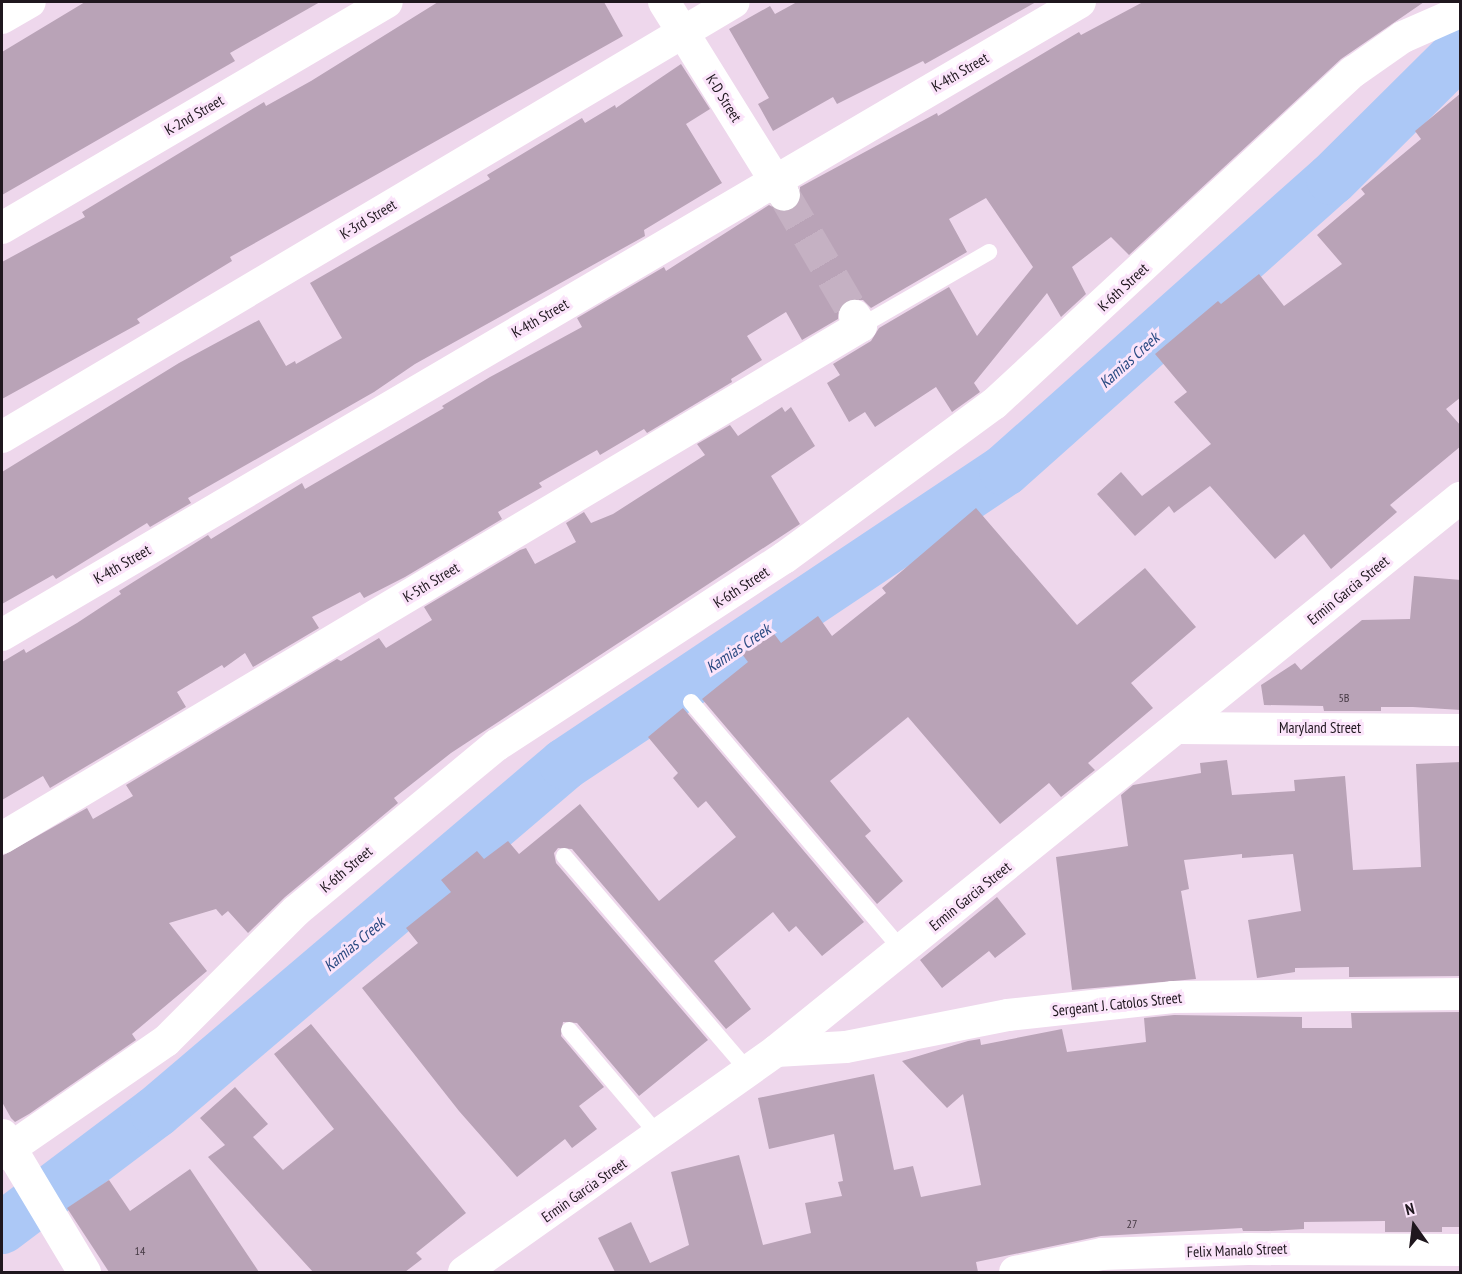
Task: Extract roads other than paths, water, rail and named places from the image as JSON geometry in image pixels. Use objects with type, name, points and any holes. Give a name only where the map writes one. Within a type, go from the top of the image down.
[{"type":"street","points":[[2,18],[30,2]]},
{"type":"street","name":"K-2nd Street","points":[[2,228],[387,2]]},
{"type":"street","name":"K-D Street","points":[[664,2],[780,187]]},
{"type":"street","name":"K-3rd Street","points":[[2,437],[734,2]]},
{"type":"street","name":"K-4th Street","points":[[2,635],[780,187],[1080,2]]},
{"type":"street","name":"K-6th Street","points":[[7,1150],[166,1041],[296,911],[497,745],[784,558],[994,404],[1353,72],[1403,37],[1461,12]]},
{"type":"street","name":"K-5th Street","points":[[2,838],[858,321]]},
{"type":"street","name":"Ermin Garcia Street","points":[[464,1272],[660,1137],[749,1072],[1179,728],[1461,498]]},
{"type":"street","name":"Maryland Street","points":[[1179,728],[1461,730]]},
{"type":"street","name":"Sergeant J. Catolos Street","points":[[776,1051],[846,1047],[1008,1015],[1173,997],[1461,994]]},
{"type":"street","points":[[7,1150],[84,1272]]},
{"type":"street","name":"Felix Manalo Street","points":[[1015,1272],[1102,1254],[1260,1248],[1461,1250]]},
{"type":"lane","points":[[858,321],[989,252]]},
{"type":"lane","points":[[691,702],[902,950]]},
{"type":"lane","points":[[564,856],[749,1072]]},
{"type":"lane","points":[[569,1030],[660,1137]]},
{"type":"waterway","name":"Kamias Creek","points":[[2,1228],[156,1112],[565,764],[1005,470],[1332,179],[1460,52]]},
{"type":"tunnel","points":[[784,195],[855,316]]}]
